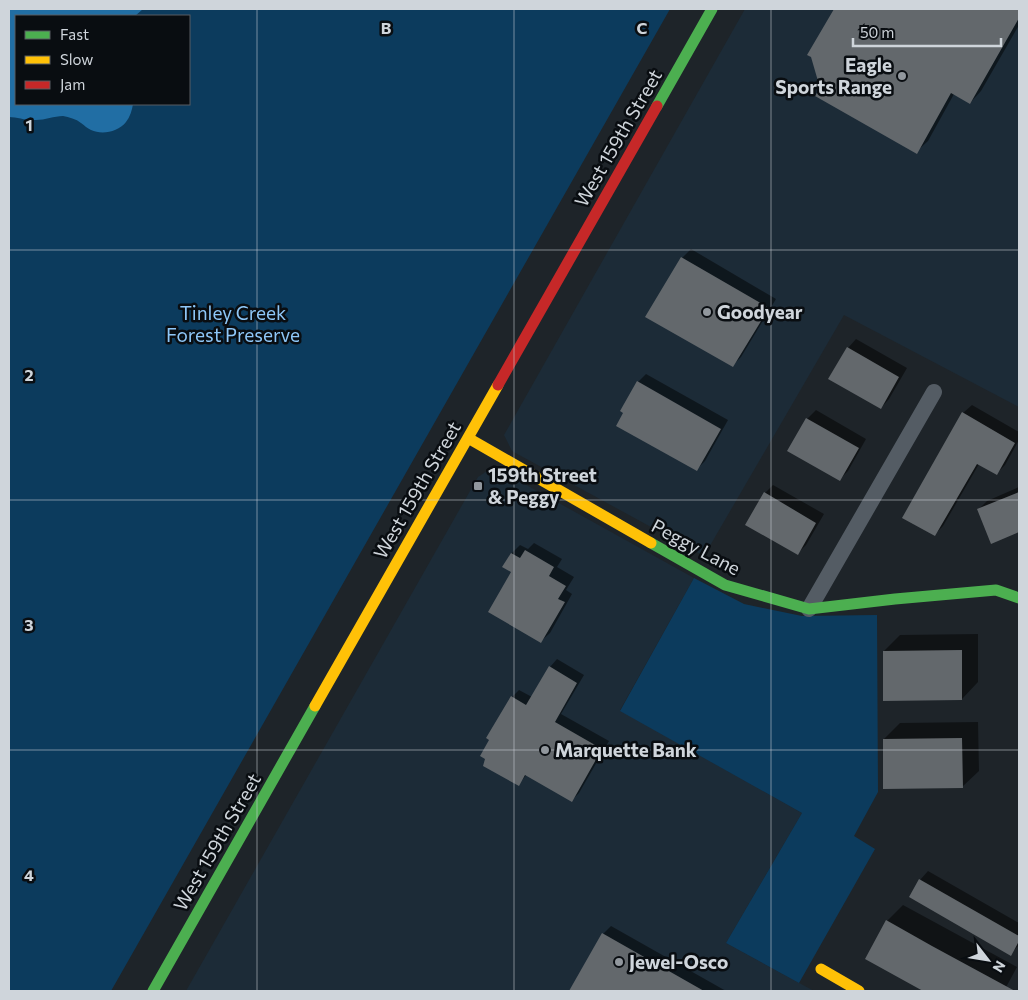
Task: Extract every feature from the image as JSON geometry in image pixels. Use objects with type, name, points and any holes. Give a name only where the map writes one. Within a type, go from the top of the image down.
[{"type":"main road","name":"West 159th Street","points":[[153,990],[712,9]]},
{"type":"main road","name":"Peggy Lane","points":[[468,438],[725,585],[809,609],[996,590],[1019,598]]},
{"type":"main road","points":[[821,969],[859,991]]},
{"type":"street","points":[[809,609],[934,392]]},
{"type":"shaded area","points":[[9,9],[143,9],[136,15],[15,15],[15,105],[133,105],[129,118],[123,125],[110,132],[95,132],[75,119],[63,116],[32,120],[9,117]]},
{"type":"shaded area","points":[[745,9],[1019,9],[1019,407],[844,315],[704,556],[512,451],[504,435]]},
{"type":"shaded area","points":[[490,469],[503,472],[694,578],[620,710],[802,813],[726,943],[814,991],[186,991],[478,477]]},
{"type":"green space","name":"Tinley Creek Forest Preserve","points":[[9,9],[670,9],[111,991],[9,991]]},
{"type":"green space","points":[[694,578],[744,604],[802,616],[877,615],[878,792],[854,836],[875,849],[799,983],[726,943],[802,813],[620,711]]},
{"type":"building","name":"Eagle Sports Range","points":[[834,9],[1019,9],[1019,18],[970,104],[951,93],[917,154],[815,96],[820,88],[811,57],[807,55]]},
{"type":"building","name":"Goodyear","points":[[681,257],[769,308],[733,367],[645,317]]},
{"type":"building","points":[[847,347],[899,377],[881,409],[828,379]]},
{"type":"building","points":[[637,381],[721,429],[697,471],[616,426],[623,413],[620,411]]},
{"type":"building","points":[[962,412],[1015,443],[997,475],[977,464],[935,536],[902,518]]},
{"type":"building","points":[[806,418],[859,448],[840,481],[787,451]]},
{"type":"building","points":[[764,492],[816,523],[798,555],[745,525]]},
{"type":"building","points":[[1019,492],[1019,532],[991,544],[977,509]]},
{"type":"building","points":[[525,550],[554,567],[549,576],[566,586],[558,599],[565,602],[541,643],[488,612],[511,572],[502,567],[511,553],[520,558]]},
{"type":"building","points":[[962,650],[962,700],[883,701],[883,651]]},
{"type":"building","name":"Marquette Bank","points":[[549,666],[577,683],[555,722],[602,749],[572,802],[525,775],[519,786],[483,766],[485,759],[480,756],[489,740],[486,738],[511,696],[526,705]]},
{"type":"building","points":[[962,738],[963,788],[883,789],[883,739]]},
{"type":"building","points":[[919,879],[1019,936],[1019,941],[1011,956],[909,897]]},
{"type":"building","points":[[886,920],[1015,991],[923,991],[865,959]]},
{"type":"building","name":"Jewel-Osco","points":[[602,933],[704,991],[569,991]]},
{"type":"traffic: fast","points":[[657,106],[712,9]]},
{"type":"traffic: fast","points":[[651,543],[725,585],[809,609],[996,590],[1019,598]]},
{"type":"traffic: fast","points":[[153,991],[315,706]]},
{"type":"traffic: slow","points":[[315,706],[498,385]]},
{"type":"traffic: slow","points":[[468,438],[651,543]]},
{"type":"traffic: slow","points":[[821,969],[859,991]]},
{"type":"traffic: jam","points":[[498,385],[657,106]]},
{"type":"place","name":"Eagle Sports Range","points":[[902,76]]},
{"type":"place","name":"Goodyear","points":[[707,312]]},
{"type":"place","name":"159th Street & Peggy","points":[[478,486]]},
{"type":"place","name":"Marquette Bank","points":[[545,750]]},
{"type":"place","name":"Jewel-Osco","points":[[619,962]]}]
